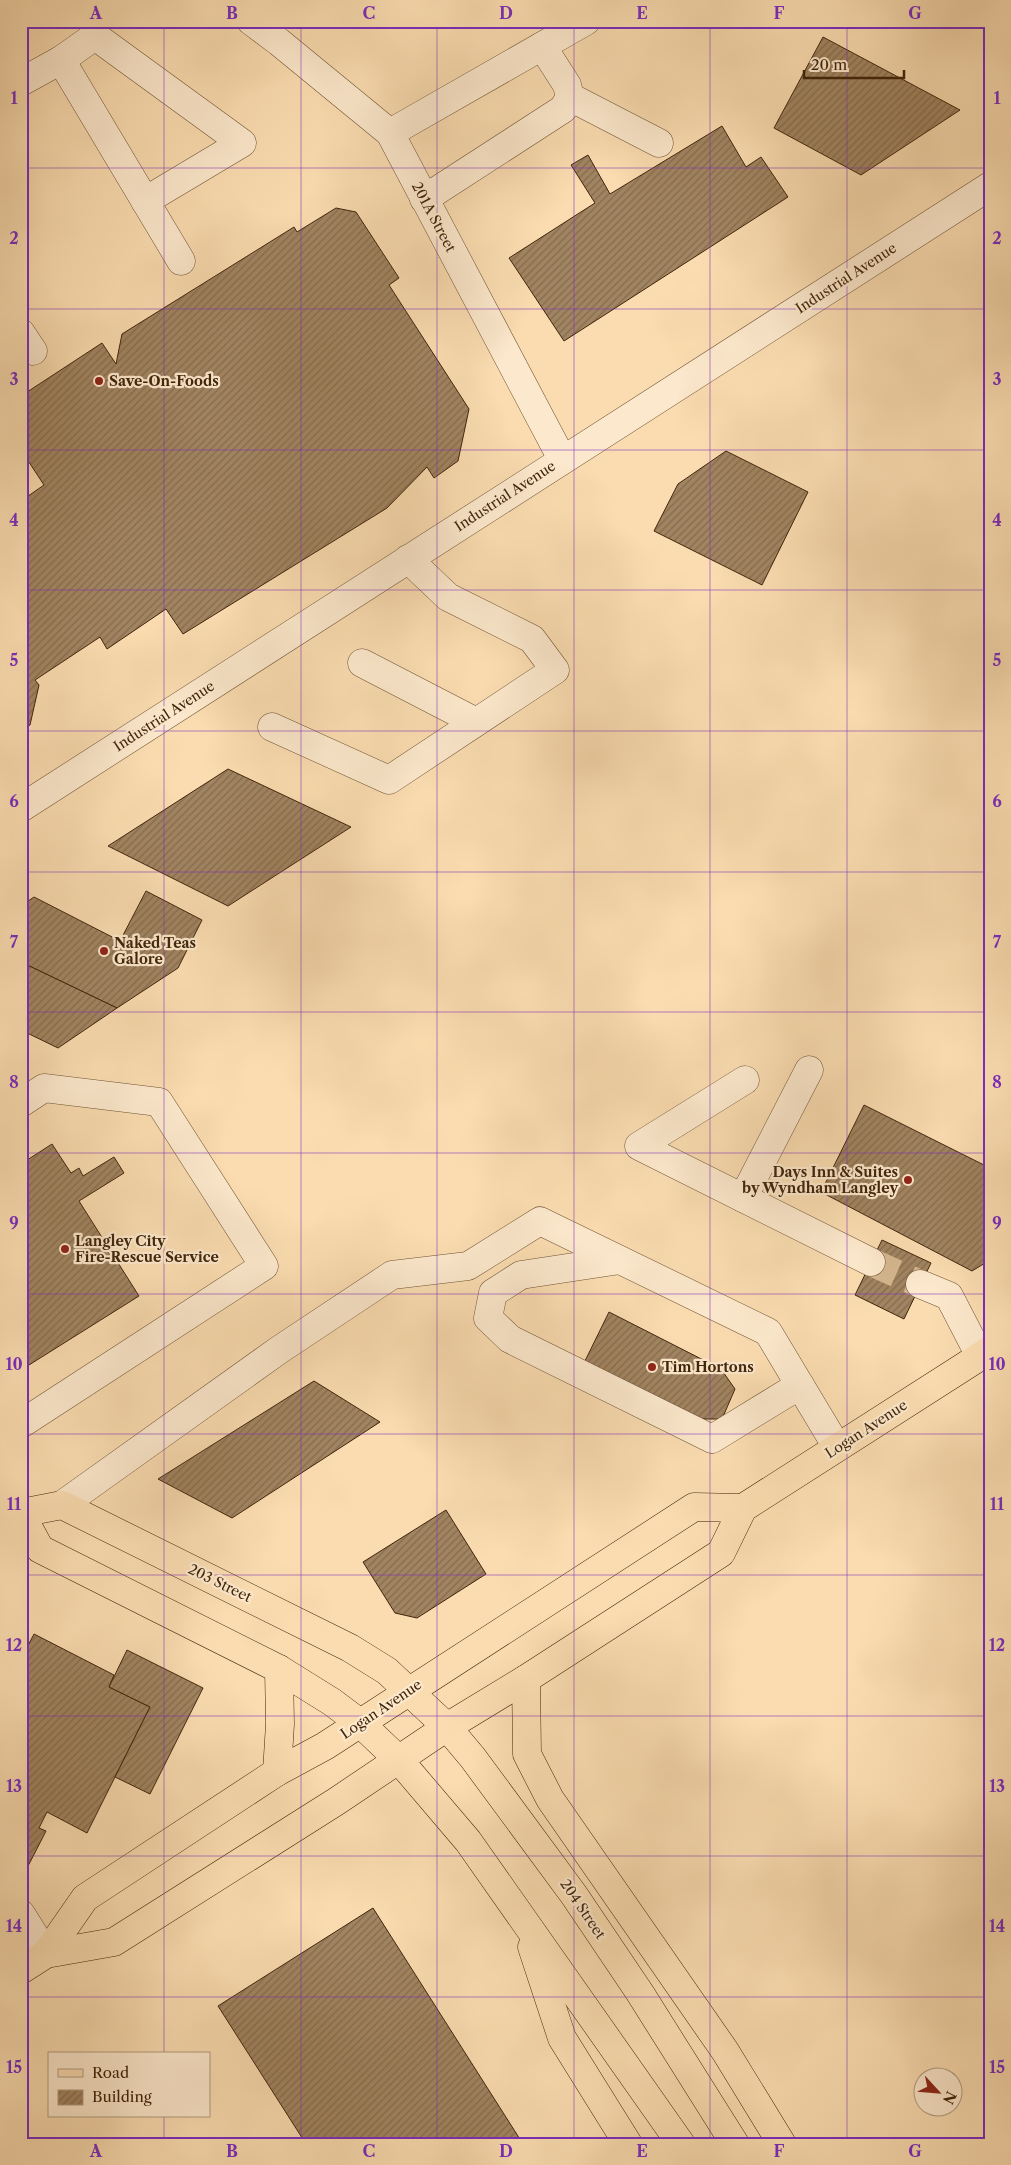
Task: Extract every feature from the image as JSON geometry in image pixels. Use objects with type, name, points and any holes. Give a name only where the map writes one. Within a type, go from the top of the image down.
[{"type":"main road","name":"Logan Avenue","points":[[46,1954],[114,1942],[399,1760],[447,1727],[526,1679],[721,1553],[743,1508],[985,1353]]},
{"type":"main road","points":[[62,1505],[21,1513],[40,1549],[279,1669],[332,1702],[360,1724],[399,1760],[468,1841],[680,2144]]},
{"type":"main road","name":"203 Street","points":[[62,1505],[350,1648],[387,1671],[408,1691]]},
{"type":"main road","name":"Logan Avenue","points":[[21,1970],[46,1954],[85,1898],[277,1772],[325,1746],[360,1724],[408,1691],[694,1507],[743,1508]]},
{"type":"main road","points":[[277,1772],[280,1724],[279,1669]]},
{"type":"main road","points":[[526,1679],[527,1754],[550,1799],[725,2051],[782,2144]]},
{"type":"main road","name":"204 Street","points":[[408,1691],[447,1727],[473,1758],[557,1870],[640,1993],[735,2144]]},
{"type":"main road","points":[[522,1920],[562,2038],[628,2144]]},
{"type":"street","name":"201A Street","points":[[251,21],[390,133],[562,459]]},
{"type":"street","points":[[390,133],[586,21]]},
{"type":"street","points":[[21,82],[61,60],[95,36],[242,143],[145,201]]},
{"type":"street","points":[[542,46],[566,85],[570,97],[659,144]]},
{"type":"street","points":[[61,60],[181,261]]},
{"type":"street","points":[[424,199],[563,109],[570,97]]},
{"type":"street","name":"Industrial Avenue","points":[[21,808],[990,186]]},
{"type":"street","points":[[272,727],[389,780],[555,670],[532,640],[448,597],[408,559]]},
{"type":"street","points":[[362,663],[476,722]]},
{"type":"street","points":[[743,1198],[809,1070]]},
{"type":"street","points":[[745,1080],[640,1146],[871,1262]]},
{"type":"street","points":[[21,1103],[44,1088],[159,1102],[264,1266],[21,1424]]},
{"type":"street","points":[[62,1505],[279,1350],[392,1275],[468,1266],[540,1221],[768,1332],[837,1447]]},
{"type":"street","points":[[620,1260],[521,1275],[493,1293],[488,1318],[510,1339],[712,1439],[800,1385]]},
{"type":"street","points":[[920,1284],[949,1296],[985,1353]]},
{"type":"street","points":[[21,1914],[46,1954]]},
{"type":"building","points":[[823,37],[960,110],[861,175],[774,128]]},
{"type":"building","points":[[722,126],[746,167],[761,157],[788,197],[564,341],[509,258],[595,203],[571,165],[588,155],[610,194]]},
{"type":"building","points":[[336,208],[356,212],[399,278],[389,285],[469,409],[458,461],[434,478],[427,467],[387,508],[183,634],[166,609],[107,649],[100,637],[35,680],[39,685],[30,725],[21,731],[21,501],[44,485],[21,450],[21,396],[102,343],[116,364],[122,334],[294,227],[297,232]]},
{"type":"building","points":[[726,451],[808,492],[762,585],[654,531],[678,484]]},
{"type":"building","points":[[228,769],[351,827],[228,906],[108,846]]},
{"type":"building","name":"Naked Teas Galore","points":[[146,891],[202,920],[178,968],[117,1008],[21,962],[21,906],[34,897],[120,941]]},
{"type":"building","points":[[21,962],[117,1008],[58,1048],[21,1030]]},
{"type":"building","name":"Days Inn & Suites by Wyndham Langley","points":[[864,1105],[990,1168],[990,1260],[972,1271],[821,1192]]},
{"type":"building","name":"Langley City Fire-Rescue Service","points":[[52,1144],[71,1173],[79,1168],[83,1176],[114,1157],[124,1173],[79,1201],[139,1296],[21,1370],[21,1164]]},
{"type":"building","points":[[882,1240],[931,1263],[904,1319],[855,1295]]},
{"type":"building","name":"Tim Hortons","points":[[609,1312],[721,1369],[735,1389],[722,1419],[691,1419],[583,1365]]},
{"type":"building","points":[[314,1381],[380,1422],[232,1518],[158,1479]]},
{"type":"building","points":[[446,1510],[486,1574],[417,1618],[395,1613],[363,1562]]},
{"type":"building","points":[[34,1634],[114,1675],[109,1687],[150,1707],[87,1833],[47,1812],[39,1828],[46,1831],[25,1872],[21,1870],[21,1659]]},
{"type":"building","points":[[127,1650],[203,1688],[150,1794],[115,1777],[150,1707],[109,1687]]},
{"type":"building","points":[[373,1908],[523,2144],[306,2144],[218,2006]]},
{"type":"tunnel","points":[[871,1262],[920,1284]]},
{"type":"place","name":"Save-On-Foods","points":[[99,381]]},
{"type":"place","name":"Naked Teas Galore","points":[[104,951]]},
{"type":"place","name":"Days Inn & Suites by Wyndham Langley","points":[[908,1180]]},
{"type":"place","name":"Langley City Fire-Rescue Service","points":[[65,1249]]},
{"type":"place","name":"Tim Hortons","points":[[652,1367]]}]
